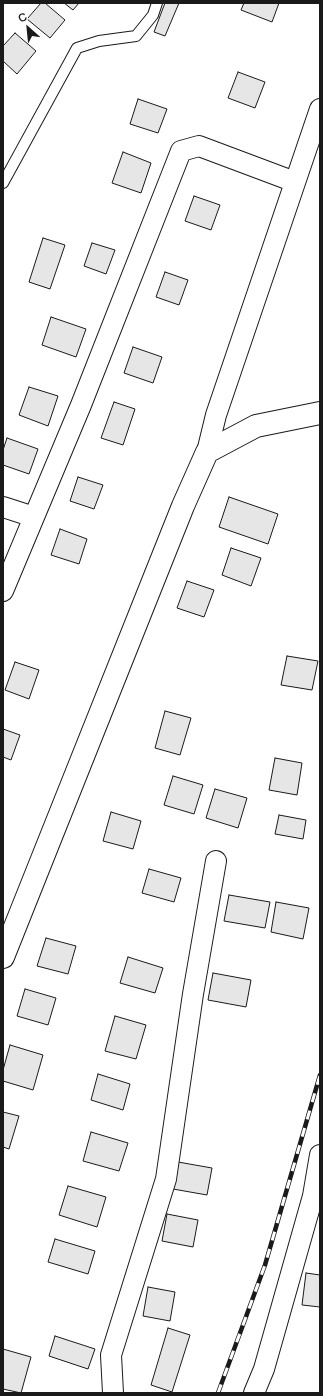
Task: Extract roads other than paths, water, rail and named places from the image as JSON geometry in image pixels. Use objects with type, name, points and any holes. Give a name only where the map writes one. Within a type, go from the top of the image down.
[{"type":"main road","points":[[3,957],[183,506],[207,452],[256,426],[320,413]]},
{"type":"street","points":[[207,452],[216,415],[320,109]]},
{"type":"street","points":[[3,591],[81,405],[181,151],[199,146],[295,182]]},
{"type":"street","points":[[3,507],[34,517]]},
{"type":"street","points":[[113,1393],[111,1355],[166,1179],[193,994],[216,861]]},
{"type":"street","points":[[254,1393],[264,1369],[313,1196],[320,1155]]},
{"type":"lane","points":[[3,183],[77,48],[99,41],[136,36],[153,15],[156,3]]},
{"type":"railway","points":[[218,1393],[265,1265],[320,1075]]}]
